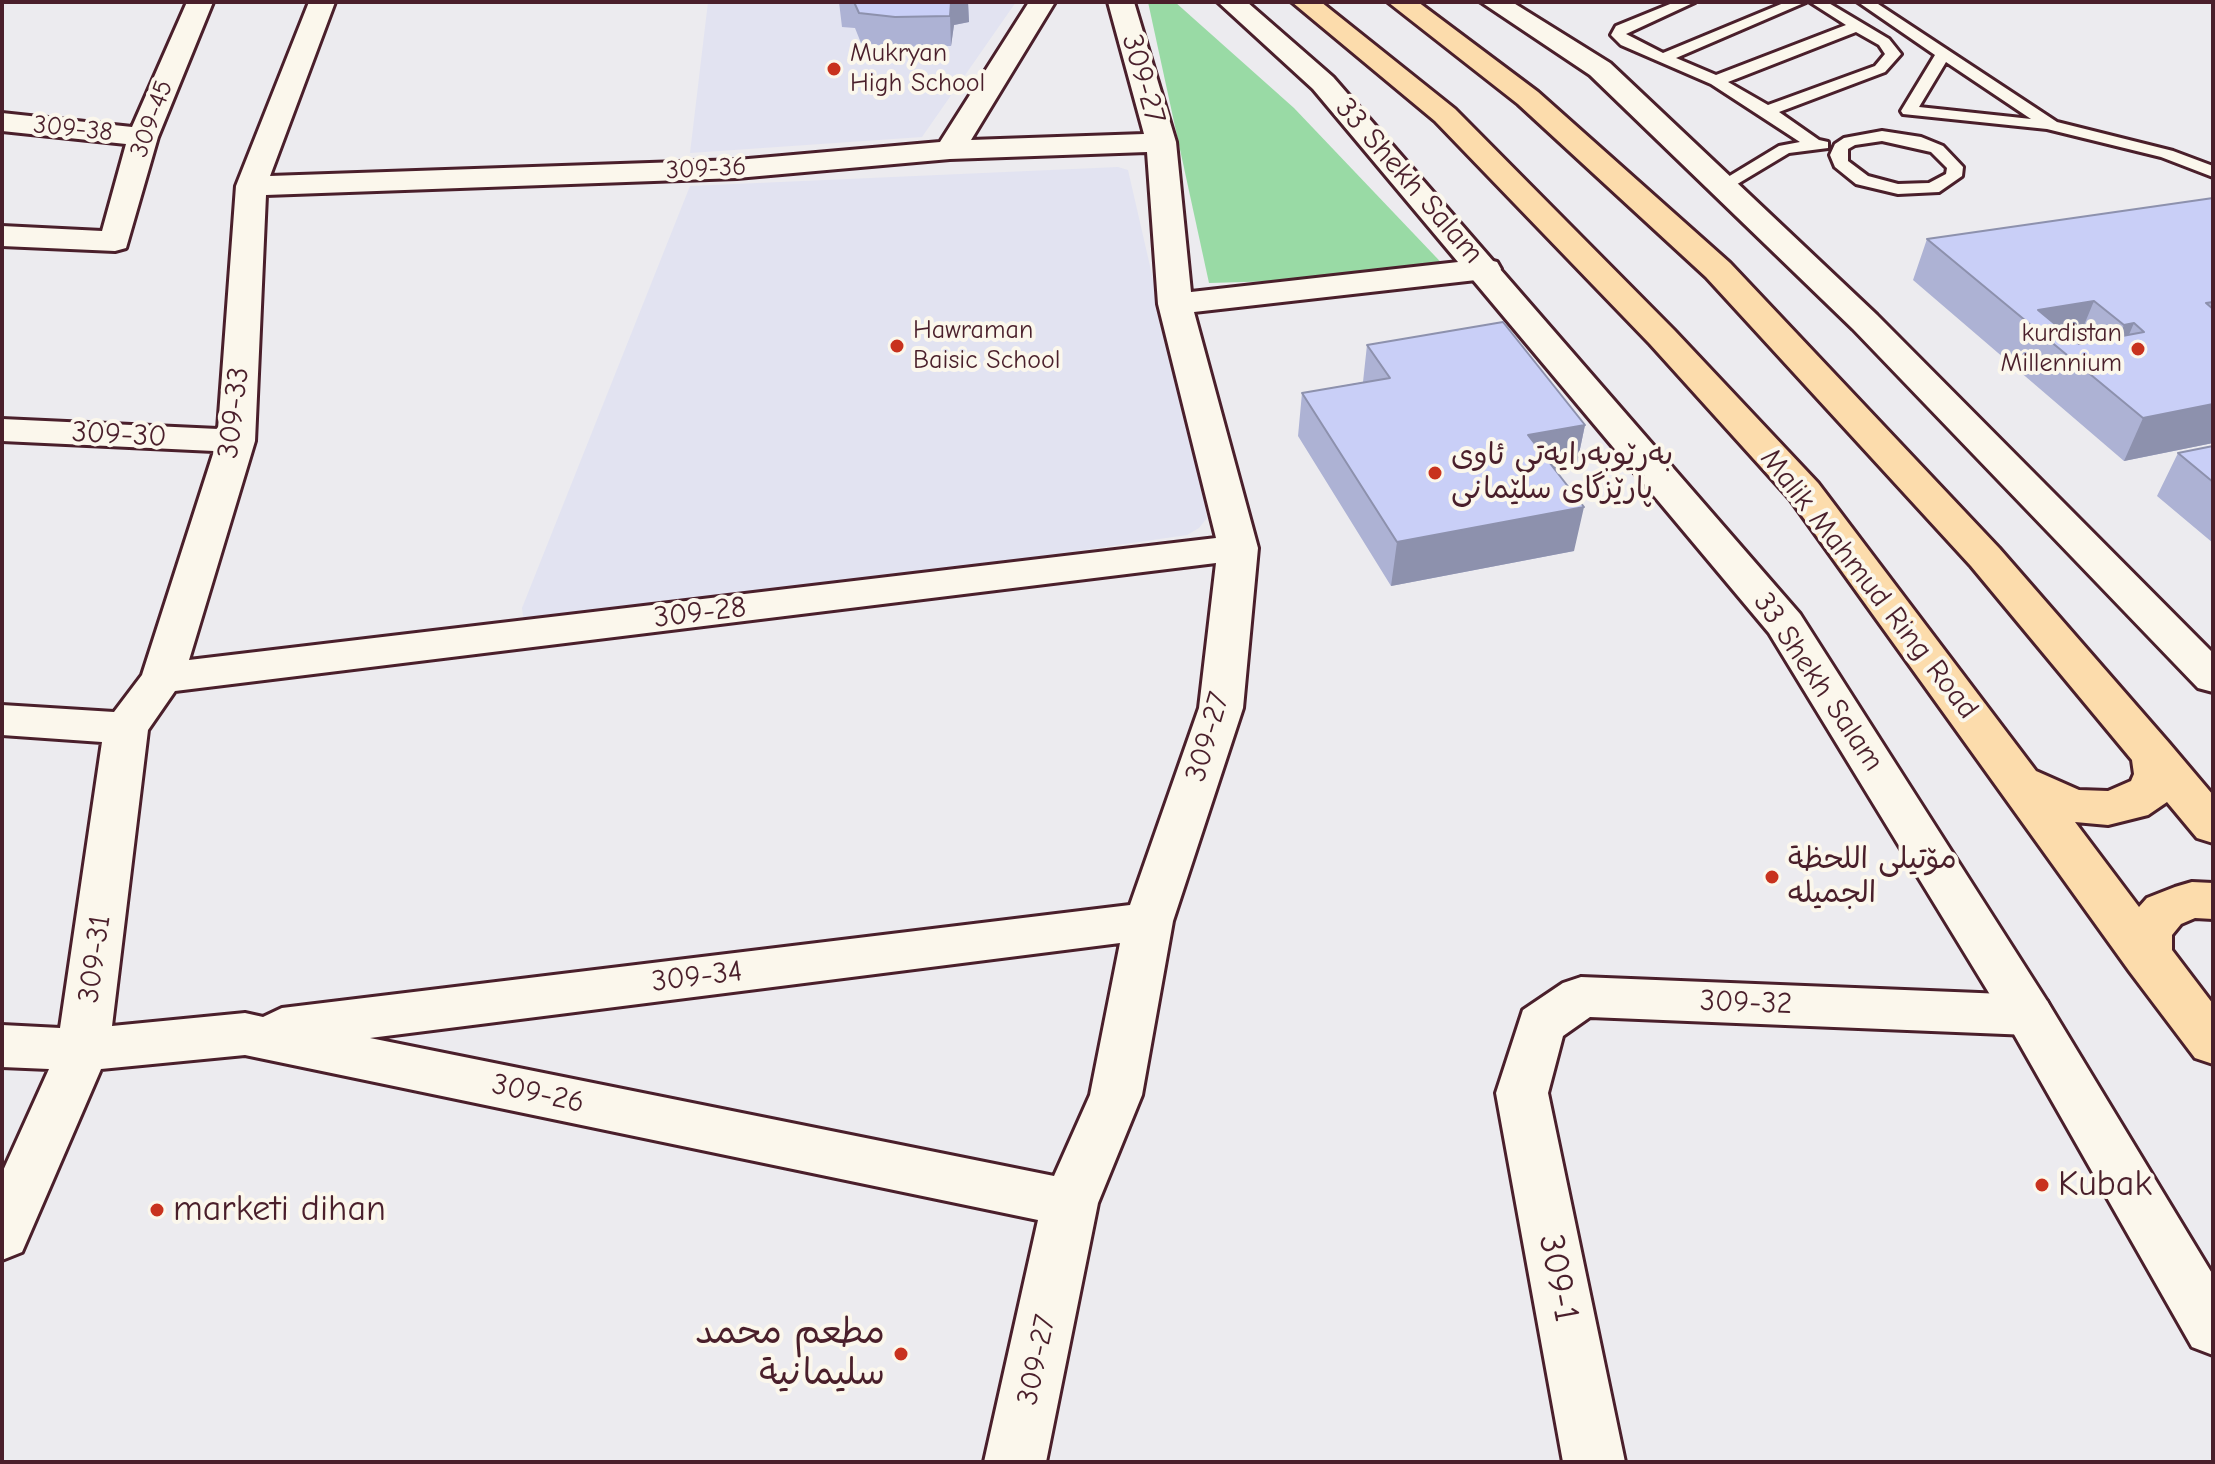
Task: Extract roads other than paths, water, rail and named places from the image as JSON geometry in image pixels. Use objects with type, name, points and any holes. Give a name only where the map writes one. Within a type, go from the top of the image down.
[{"type":"highway","points":[[1401,2],[1430,14],[1718,270],[1985,557],[2213,826]]},
{"type":"highway","name":"Malik Mahmud Ring Road","points":[[1306,10],[1445,115],[1662,337],[1804,491],[2147,958],[2213,1043]]},
{"type":"highway","points":[[2021,783],[2048,798],[2079,807],[2108,808],[2132,803],[2150,791],[2157,774],[2153,754]]},
{"type":"highway","points":[[2147,958],[2148,931],[2164,911],[2192,900],[2213,901]]},
{"type":"street","name":"309-33","points":[[162,678],[236,441],[251,186],[322,2]]},
{"type":"street","points":[[950,150],[1042,2]]},
{"type":"street","name":"309-27","points":[[1015,1462],[1070,1203],[1116,1095],[1149,921],[1221,708],[1238,548],[1175,304],[1161,142],[1121,2]]},
{"type":"street","name":"33 Shekh Salam","points":[[1231,2],[1323,83],[1485,269],[1785,624],[2029,1015],[2213,1328]]},
{"type":"street","points":[[1494,2],[1600,69],[1865,322],[2213,678]]},
{"type":"street","name":"309-45","points":[[2,236],[115,241],[143,137],[194,3]]},
{"type":"street","name":"309-38","points":[[2,122],[143,137]]},
{"type":"street","name":"309-36","points":[[251,186],[737,169],[950,150],[1161,142]]},
{"type":"street","points":[[1175,304],[1485,269]]},
{"type":"street","name":"309-30","points":[[2,430],[236,441]]},
{"type":"street","name":"309-28","points":[[162,678],[1238,548]]},
{"type":"street","name":"309-31","points":[[2,1235],[83,1050],[126,728],[162,678]]},
{"type":"street","points":[[2,720],[126,728]]},
{"type":"street","name":"309-34","points":[[245,1034],[1149,921]]},
{"type":"street","name":"309-32","points":[[1522,1093],[1541,1025],[1581,997],[2029,1015]]},
{"type":"street","name":"309-26","points":[[2,1046],[83,1050],[245,1034],[1070,1203]]},
{"type":"street","name":"309-1","points":[[1522,1093],[1594,1462]]},
{"type":"lane","points":[[1688,2],[1621,29],[1618,35],[1626,42],[1716,81],[1767,111],[1813,144]]},
{"type":"lane","points":[[1663,58],[1799,2]]},
{"type":"lane","points":[[1767,111],[1880,69],[1893,54],[1884,42],[1817,2]]},
{"type":"lane","points":[[1865,2],[2051,125]]},
{"type":"lane","points":[[1716,81],[1857,26]]},
{"type":"lane","points":[[1893,137],[1942,55]]},
{"type":"lane","points":[[1909,111],[2051,125],[2167,154],[2213,172]]},
{"type":"lane","points":[[1724,187],[1764,159],[1785,149],[1813,144],[1841,147],[1864,137],[1893,137],[1937,149],[1955,167],[1954,176],[1933,188],[1879,186],[1849,172],[1841,163],[1841,147]]},
{"type":"place","name":"Mukryan High School","points":[[834,69]]},
{"type":"place","name":"Hawraman Baisic School","points":[[897,346]]},
{"type":"place","name":"kurdistan Millennium","points":[[2138,349]]},
{"type":"place","name":"بەڕێوبەرایەتی ئاوی پارێزگای سلێمانی","points":[[1435,473]]},
{"type":"place","name":"مۆتیلی اللحظة الجميله","points":[[1772,877]]},
{"type":"place","name":"Kubak","points":[[2042,1185]]},
{"type":"place","name":"marketi dihan","points":[[157,1210]]},
{"type":"place","name":"مطعم محمد سليمانية","points":[[901,1354]]}]
